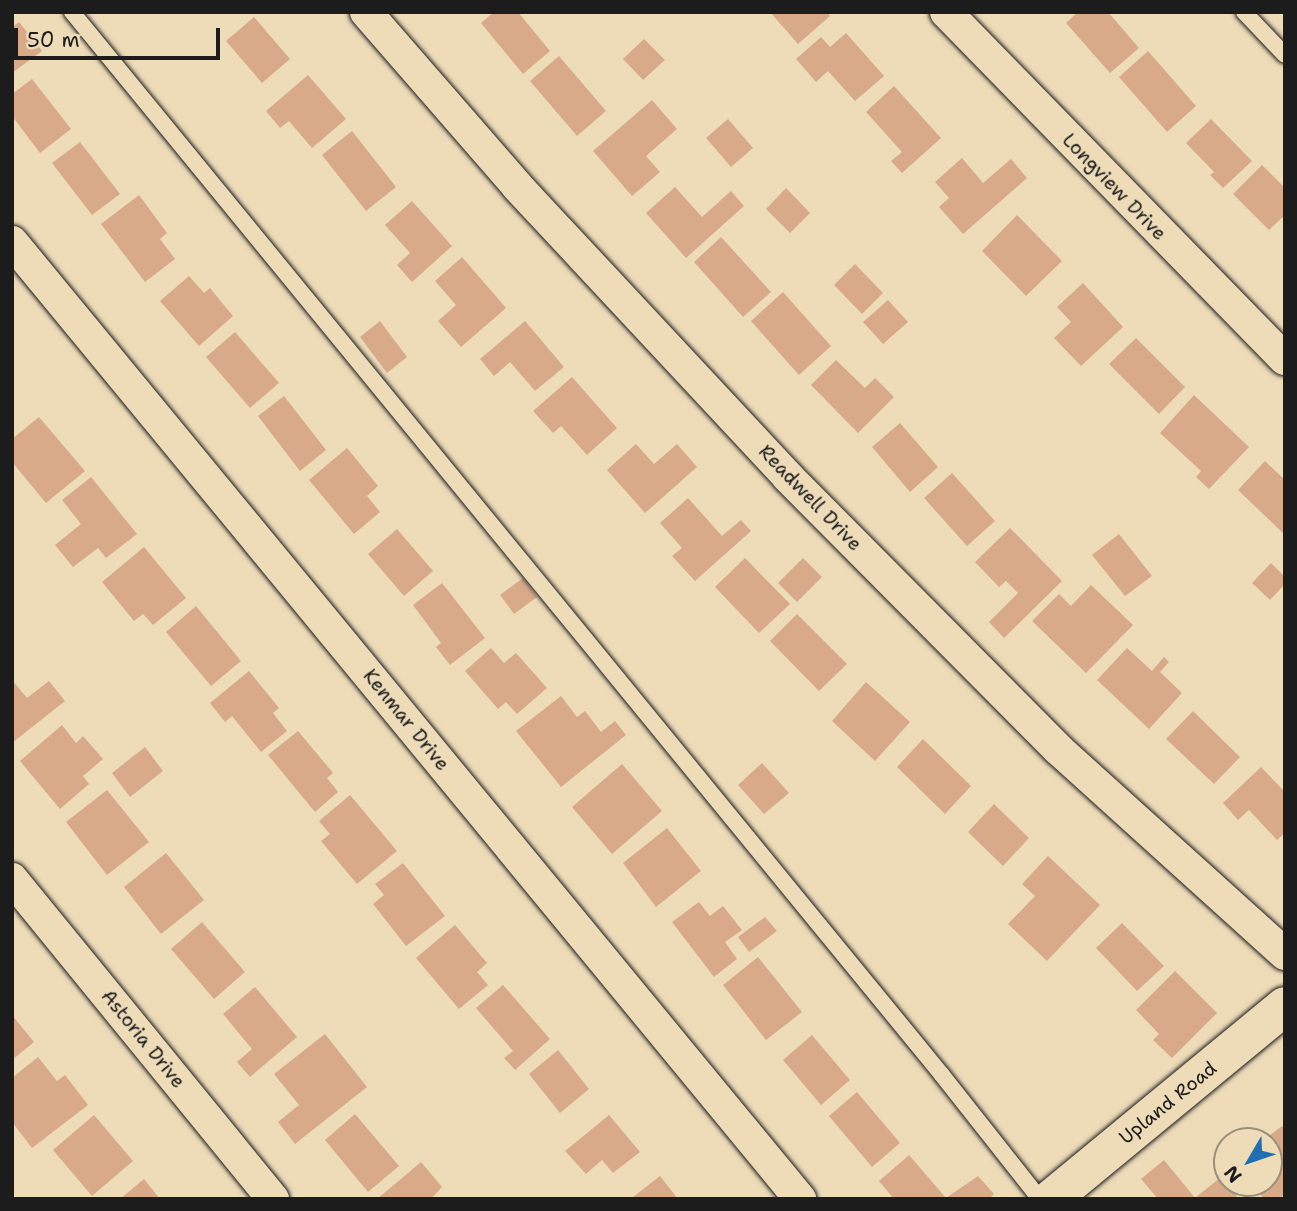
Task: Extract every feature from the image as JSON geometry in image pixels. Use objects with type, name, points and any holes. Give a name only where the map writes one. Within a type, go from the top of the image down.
[{"type":"street","name":"Readwell Drive","points":[[366,12],[516,187],[788,477],[1058,749],[1285,954]]},
{"type":"street","name":"Longview Drive","points":[[946,12],[1285,359]]},
{"type":"street","name":"Kenmar Drive","points":[[12,242],[800,1199]]},
{"type":"street","name":"Astoria Drive","points":[[12,879],[273,1199]]},
{"type":"street","name":"Upland Road","points":[[1051,1199],[1285,1006]]},
{"type":"lane","points":[[72,12],[942,1075],[1040,1199]]},
{"type":"lane","points":[[1244,12],[1285,55]]},
{"type":"building","points":[[494,12],[518,12],[550,51],[523,74],[481,23]]},
{"type":"building","points":[[770,12],[827,12],[830,16],[798,44]]},
{"type":"building","points":[[1078,12],[1108,12],[1139,48],[1110,73],[1066,23]]},
{"type":"building","points":[[254,17],[290,59],[262,83],[226,41]]},
{"type":"building","points":[[19,22],[42,51],[12,73],[12,27]]},
{"type":"building","points":[[846,33],[884,76],[855,101],[828,71],[816,82],[796,59],[821,37],[830,47]]},
{"type":"building","points":[[644,39],[665,60],[643,80],[623,59]]},
{"type":"building","points":[[1148,51],[1196,106],[1167,132],[1119,77]]},
{"type":"building","points":[[559,56],[606,111],[577,136],[530,81]]},
{"type":"building","points":[[308,75],[346,119],[312,148],[289,121],[280,128],[266,111]]},
{"type":"building","points":[[32,79],[71,129],[40,153],[12,116],[12,94]]},
{"type":"building","points":[[894,86],[941,138],[902,173],[891,161],[902,152],[866,112]]},
{"type":"building","points":[[652,100],[677,129],[646,156],[660,172],[632,196],[593,151]]},
{"type":"building","points":[[728,119],[753,148],[731,167],[706,138]]},
{"type":"building","points":[[1211,119],[1252,161],[1223,188],[1210,175],[1214,172],[1186,143]]},
{"type":"building","points":[[352,131],[396,187],[366,211],[322,155]]},
{"type":"building","points":[[80,142],[120,194],[92,215],[52,163]]},
{"type":"building","points":[[962,158],[983,183],[1011,159],[1027,178],[963,234],[939,207],[949,198],[935,182]]},
{"type":"building","points":[[1262,165],[1285,188],[1285,215],[1269,230],[1233,194]]},
{"type":"building","points":[[675,187],[702,217],[731,191],[744,206],[686,258],[646,213]]},
{"type":"building","points":[[786,188],[810,213],[790,233],[766,209]]},
{"type":"building","points":[[139,195],[167,233],[160,239],[175,259],[145,282],[101,224]]},
{"type":"building","points":[[412,201],[452,246],[412,282],[397,265],[410,253],[385,225]]},
{"type":"building","points":[[1017,215],[1062,261],[1026,296],[982,251]]},
{"type":"building","points":[[721,237],[771,292],[743,317],[694,262]]},
{"type":"building","points":[[462,257],[506,308],[461,347],[438,321],[456,305],[435,281]]},
{"type":"building","points":[[855,264],[883,293],[862,314],[834,285]]},
{"type":"building","points":[[189,276],[204,293],[210,288],[233,316],[199,346],[160,301]]},
{"type":"building","points":[[1083,283],[1123,327],[1081,366],[1054,338],[1071,322],[1057,307]]},
{"type":"building","points":[[783,292],[831,346],[799,375],[751,321]]},
{"type":"building","points":[[888,300],[908,322],[883,344],[863,322]]},
{"type":"building","points":[[380,321],[407,357],[387,373],[360,337]]},
{"type":"building","points":[[525,321],[564,367],[535,391],[510,362],[494,376],[480,359]]},
{"type":"building","points":[[235,332],[279,383],[250,408],[206,357]]},
{"type":"building","points":[[1136,338],[1185,387],[1159,414],[1109,364]]},
{"type":"building","points":[[836,360],[865,388],[875,378],[894,397],[858,433],[811,385]]},
{"type":"building","points":[[572,377],[617,428],[587,455],[561,426],[553,433],[533,411]]},
{"type":"building","points":[[1194,395],[1249,447],[1209,489],[1196,477],[1201,471],[1160,433]]},
{"type":"building","points":[[284,396],[326,450],[300,471],[258,416]]},
{"type":"building","points":[[39,417],[85,471],[46,503],[12,462],[12,439]]},
{"type":"building","points":[[900,423],[938,467],[910,492],[872,447]]},
{"type":"building","points":[[636,444],[654,464],[677,444],[697,467],[645,513],[607,470]]},
{"type":"building","points":[[347,448],[378,486],[367,496],[380,512],[354,534],[309,480]]},
{"type":"building","points":[[1265,461],[1285,480],[1285,535],[1238,490]]},
{"type":"building","points":[[952,473],[995,521],[967,546],[924,498]]},
{"type":"building","points":[[91,477],[137,534],[106,558],[98,548],[73,567],[55,545],[81,524],[62,500]]},
{"type":"building","points":[[688,498],[722,536],[741,520],[751,531],[695,581],[672,556],[682,548],[660,523]]},
{"type":"building","points":[[1010,528],[1062,581],[1004,638],[989,622],[1018,593],[1006,581],[999,587],[975,562]]},
{"type":"building","points":[[397,529],[433,571],[404,596],[368,554]]},
{"type":"building","points":[[1119,534],[1152,576],[1125,596],[1092,555]]},
{"type":"building","points":[[144,547],[186,598],[153,625],[143,614],[134,621],[102,582]]},
{"type":"building","points":[[745,558],[790,604],[759,633],[715,587]]},
{"type":"building","points":[[803,558],[822,577],[797,602],[778,583]]},
{"type":"building","points":[[1271,563],[1285,577],[1285,584],[1270,600],[1252,583]]},
{"type":"building","points":[[523,578],[537,597],[514,614],[500,595]]},
{"type":"building","points":[[442,583],[485,638],[450,665],[436,647],[441,643],[413,605]]},
{"type":"building","points":[[1091,585],[1133,625],[1086,673],[1032,621],[1059,594],[1071,606]]},
{"type":"building","points":[[196,606],[241,661],[211,686],[166,632]]},
{"type":"building","points":[[797,614],[847,664],[819,691],[770,641]]},
{"type":"building","points":[[491,648],[504,663],[516,653],[547,688],[517,714],[506,702],[498,709],[465,671]]},
{"type":"building","points":[[1127,648],[1152,671],[1164,657],[1169,662],[1160,672],[1182,693],[1149,729],[1097,680]]},
{"type":"building","points":[[249,671],[279,708],[273,713],[287,731],[261,752],[232,716],[225,722],[210,703]]},
{"type":"building","points":[[12,680],[27,698],[49,681],[65,701],[12,743]]},
{"type":"building","points":[[866,682],[910,722],[875,761],[832,721]]},
{"type":"building","points":[[561,696],[577,717],[585,711],[601,732],[615,721],[626,735],[561,787],[516,731]]},
{"type":"building","points":[[1193,711],[1240,757],[1214,784],[1166,739]]},
{"type":"building","points":[[62,725],[76,743],[83,736],[103,759],[83,776],[89,784],[60,809],[20,761]]},
{"type":"building","points":[[298,731],[333,773],[327,778],[338,792],[315,812],[268,755]]},
{"type":"building","points":[[923,739],[971,786],[945,814],[897,767]]},
{"type":"building","points":[[145,747],[163,771],[130,797],[112,773]]},
{"type":"building","points":[[762,763],[789,793],[764,814],[738,785]]},
{"type":"building","points":[[622,764],[662,811],[612,854],[572,807]]},
{"type":"building","points":[[1261,767],[1285,792],[1285,833],[1277,840],[1249,810],[1238,820],[1223,803]]},
{"type":"building","points":[[107,790],[149,842],[107,875],[66,822]]},
{"type":"building","points":[[350,795],[397,851],[357,884],[321,841],[330,834],[319,821]]},
{"type":"building","points":[[994,804],[1029,838],[1003,866],[968,832]]},
{"type":"building","points":[[667,828],[701,871],[656,907],[623,863]]},
{"type":"building","points":[[166,853],[204,900],[161,934],[124,887]]},
{"type":"building","points":[[1048,856],[1100,905],[1047,961],[1008,924],[1035,896],[1022,884]]},
{"type":"building","points":[[403,863],[445,916],[406,946],[373,904],[384,895],[375,884]]},
{"type":"building","points":[[699,902],[710,916],[723,906],[742,930],[725,942],[737,959],[714,977],[672,922]]},
{"type":"building","points":[[765,917],[777,931],[749,952],[738,937]]},
{"type":"building","points":[[202,922],[245,972],[214,999],[171,949]]},
{"type":"building","points":[[1122,923],[1164,966],[1137,991],[1096,948]]},
{"type":"building","points":[[455,925],[487,963],[477,972],[488,985],[459,1009],[416,958]]},
{"type":"building","points":[[758,957],[802,1012],[766,1040],[723,985]]},
{"type":"building","points":[[1175,971],[1217,1013],[1172,1058],[1153,1040],[1159,1034],[1136,1010]]},
{"type":"building","points":[[503,985],[550,1039],[515,1070],[504,1058],[513,1051],[476,1008]]},
{"type":"building","points":[[255,987],[297,1037],[250,1077],[237,1062],[252,1049],[223,1014]]},
{"type":"building","points":[[12,1015],[34,1042],[12,1060]]},
{"type":"building","points":[[325,1034],[367,1087],[295,1144],[278,1122],[299,1105],[274,1074]]},
{"type":"building","points":[[812,1035],[850,1080],[821,1105],[783,1060]]},
{"type":"building","points":[[558,1050],[589,1089],[560,1113],[529,1074]]},
{"type":"building","points":[[38,1057],[57,1081],[65,1075],[88,1105],[32,1148],[12,1122],[12,1078]]},
{"type":"building","points":[[857,1092],[900,1143],[872,1167],[829,1116]]},
{"type":"building","points":[[355,1114],[399,1166],[368,1192],[325,1140]]},
{"type":"building","points":[[94,1115],[133,1161],[92,1196],[53,1150]]},
{"type":"building","points":[[609,1115],[640,1152],[613,1173],[602,1160],[586,1174],[565,1151]]},
{"type":"building","points":[[1283,1127],[1285,1130],[1283,1196]]},
{"type":"building","points":[[909,1155],[946,1198],[978,1176],[994,1194],[989,1199],[894,1199],[879,1181]]},
{"type":"building","points":[[1164,1160],[1195,1198],[1213,1183],[1213,1197],[1239,1199],[1158,1199],[1141,1179]]},
{"type":"building","points":[[421,1162],[442,1187],[431,1199],[377,1199]]},
{"type":"building","points":[[660,1176],[678,1199],[634,1199],[633,1197]]},
{"type":"building","points":[[144,1179],[160,1199],[120,1199]]},
{"type":"building","points":[[1262,1197],[1281,1197],[1279,1199]]}]
